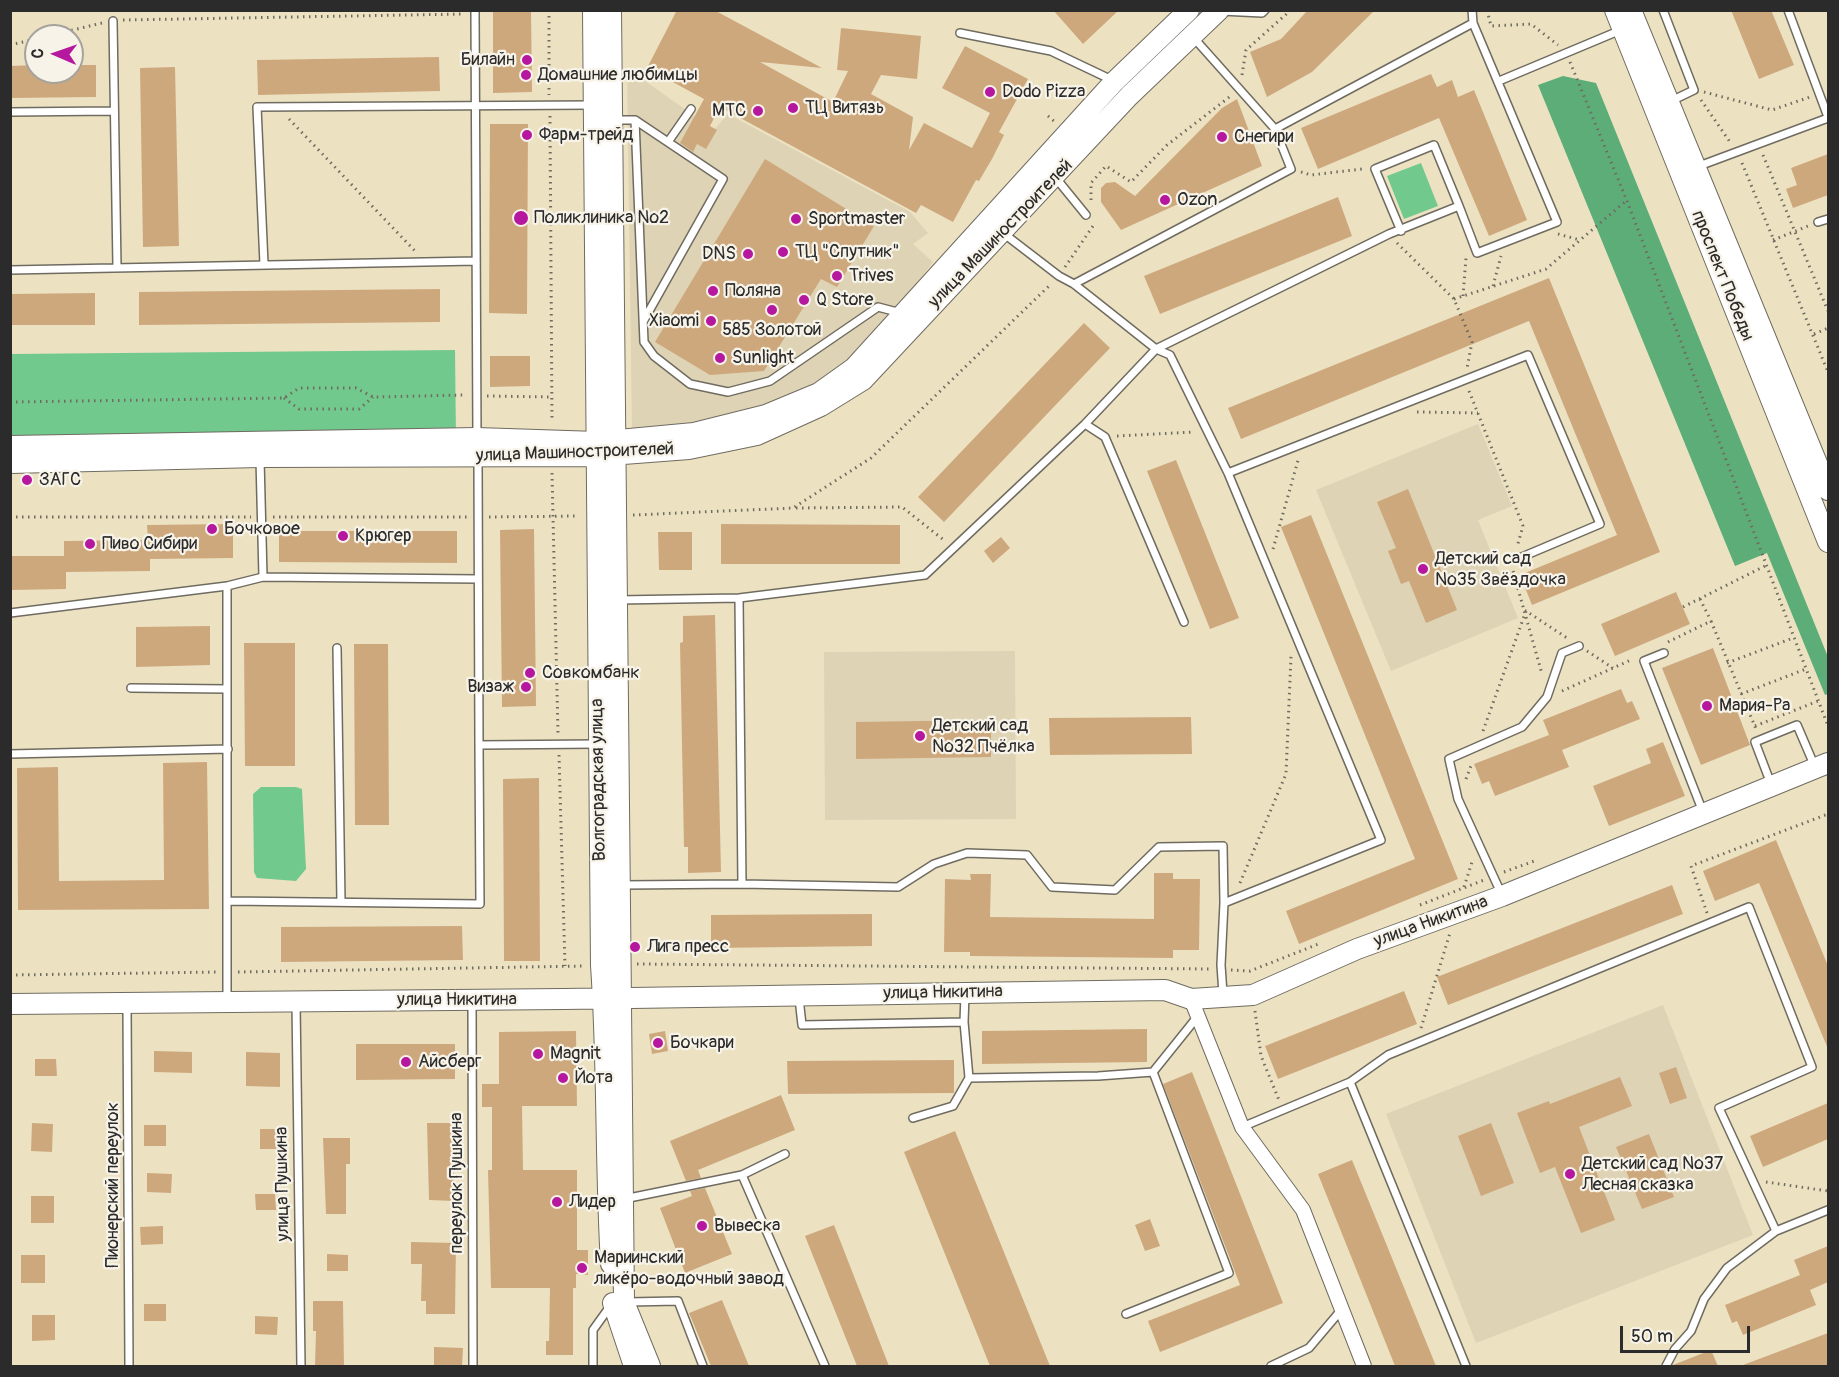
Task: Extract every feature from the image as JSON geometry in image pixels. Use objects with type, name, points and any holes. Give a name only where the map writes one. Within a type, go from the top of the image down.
[{"type":"main road","name":"Волгоградская улица","points":[[593,10],[599,115],[606,448],[607,600],[598,744],[610,885],[612,998],[607,1204],[619,1303],[634,1366]]},
{"type":"main road","points":[[599,115],[611,10]]},
{"type":"main road","points":[[912,316],[1114,81],[1189,10]]},
{"type":"main road","name":"проспект Победы","points":[[1615,10],[1688,170],[1828,542]]},
{"type":"main road","points":[[1631,10],[1669,103],[1688,170],[1828,490]]},
{"type":"main road","name":"улица Машиностроителей","points":[[10,463],[260,457],[478,447],[689,449],[757,435],[821,406],[863,380],[912,316],[1003,233],[1129,96],[1219,11]]},
{"type":"main road","points":[[10,446],[478,447]]},
{"type":"main road","points":[[607,600],[610,885]]},
{"type":"main road","name":"улица Никитина","points":[[10,1004],[1164,990],[1194,1008],[1223,996],[1253,995],[1357,949],[1502,896],[1822,766]]},
{"type":"main road","points":[[612,998],[622,1200],[619,1303],[650,1366]]},
{"type":"street","points":[[1194,1008],[1242,1127],[1303,1210],[1364,1366]]},
{"type":"lane","points":[[1401,231],[1375,169],[1434,145],[1478,253],[1557,222],[1473,23],[1472,10]]},
{"type":"lane","points":[[1663,10],[1694,90],[1669,103]]},
{"type":"lane","points":[[1688,170],[1828,118],[1788,10]]},
{"type":"lane","points":[[1219,11],[1263,12]]},
{"type":"lane","points":[[229,901],[480,904],[475,12]]},
{"type":"lane","points":[[113,21],[117,267]]},
{"type":"lane","points":[[1275,129],[1473,23]]},
{"type":"lane","points":[[1499,81],[1622,29]]},
{"type":"lane","points":[[960,33],[1051,51],[1114,81],[1129,96]]},
{"type":"lane","points":[[1074,284],[1291,168],[1275,129],[1192,35]]},
{"type":"lane","points":[[264,264],[257,107],[476,104],[549,106],[635,120],[723,178],[643,322]]},
{"type":"lane","points":[[668,142],[691,109]]},
{"type":"lane","points":[[10,112],[113,111]]},
{"type":"lane","points":[[635,120],[644,342],[654,356],[690,384],[728,392],[770,381],[878,307],[912,316]]},
{"type":"lane","points":[[1055,177],[1086,215]]},
{"type":"lane","points":[[607,600],[738,598],[925,575],[1085,424],[1156,349],[1389,234],[1459,206]]},
{"type":"lane","points":[[1818,222],[1828,219]]},
{"type":"lane","points":[[1003,233],[1059,276],[1074,284],[1156,349],[1170,355],[1228,473],[1381,840],[1224,903]]},
{"type":"lane","points":[[10,270],[476,261]]},
{"type":"lane","points":[[1228,473],[1528,355],[1600,525],[1516,557]]},
{"type":"lane","points":[[1085,424],[1105,436],[1184,622]]},
{"type":"lane","points":[[260,457],[263,577]]},
{"type":"lane","points":[[10,613],[227,586],[263,577],[478,579]]},
{"type":"lane","points":[[227,586],[229,901],[227,1000]]},
{"type":"lane","points":[[738,598],[742,884]]},
{"type":"lane","points":[[1502,896],[1491,877],[1458,800],[1449,759],[1522,727],[1547,697],[1562,653],[1579,646]]},
{"type":"lane","points":[[337,648],[341,902]]},
{"type":"lane","points":[[1665,653],[1644,661],[1704,814]]},
{"type":"lane","points":[[131,688],[227,689]]},
{"type":"lane","points":[[1772,786],[1755,742],[1797,725],[1822,766]]},
{"type":"lane","points":[[479,745],[598,744]]},
{"type":"lane","points":[[10,754],[228,749]]},
{"type":"lane","points":[[610,885],[742,884],[898,887],[934,864],[968,853],[1027,855],[1052,887],[1115,890],[1159,847],[1223,846],[1224,903],[1221,970],[1223,996]]},
{"type":"lane","points":[[1242,1127],[1350,1082],[1388,1055],[1749,907],[1812,1067],[1719,1108],[1776,1232]]},
{"type":"lane","points":[[913,1118],[953,1106],[969,1078],[964,1022],[965,993]]},
{"type":"lane","points":[[799,995],[802,1025],[964,1022]]},
{"type":"lane","name":"переулок Пушкина","points":[[472,999],[473,1366]]},
{"type":"lane","name":"улица Пушкина","points":[[296,1000],[301,1366]]},
{"type":"lane","name":"Пионерский переулок","points":[[127,1002],[129,1366]]},
{"type":"lane","points":[[1153,1072],[1194,1008]]},
{"type":"lane","points":[[969,1078],[1098,1076],[1153,1072]]},
{"type":"lane","points":[[1126,1314],[1229,1273],[1153,1072]]},
{"type":"lane","points":[[1350,1082],[1466,1366]]},
{"type":"lane","points":[[622,1200],[742,1175],[785,1154]]},
{"type":"lane","points":[[742,1175],[825,1366]]},
{"type":"lane","points":[[1666,1366],[1675,1349],[1691,1331],[1704,1299],[1728,1268],[1776,1232],[1828,1210]]},
{"type":"lane","points":[[593,1366],[593,1330],[619,1303],[678,1301],[703,1366]]},
{"type":"lane","points":[[1271,1366],[1309,1348],[1342,1309]]},
{"type":"path","points":[[549,10],[551,517],[565,966]]},
{"type":"path","points":[[1095,207],[1090,198],[1091,183],[1106,166],[1131,182],[1167,145],[1240,89],[1246,50],[1291,10]]},
{"type":"path","points":[[1487,10],[1491,26],[1531,24],[1567,52],[1627,201],[1828,726]]},
{"type":"path","points":[[84,28],[113,21],[475,12]]},
{"type":"path","points":[[1694,90],[1772,110],[1821,94]]},
{"type":"path","points":[[1694,90],[1737,151],[1828,372]]},
{"type":"path","points":[[278,107],[427,263]]},
{"type":"path","points":[[1758,145],[1828,311]]},
{"type":"path","points":[[1291,168],[1311,175],[1362,169],[1366,180]]},
{"type":"path","points":[[1454,299],[1546,269],[1627,201]]},
{"type":"path","points":[[1773,240],[1818,222]]},
{"type":"path","points":[[793,508],[871,458],[1059,276],[1095,224]]},
{"type":"path","points":[[1463,296],[1468,229]]},
{"type":"path","points":[[1389,234],[1454,299],[1472,342],[1465,380],[1523,526],[1516,557]]},
{"type":"path","points":[[1492,286],[1505,242]]},
{"type":"path","points":[[1813,334],[1828,328]]},
{"type":"path","points":[[10,402],[284,398],[300,388],[356,388],[373,397],[477,395],[552,397]]},
{"type":"path","points":[[284,398],[299,409],[359,410],[373,397]]},
{"type":"path","points":[[1386,411],[1478,413]]},
{"type":"path","points":[[1105,436],[1208,431]]},
{"type":"path","points":[[1268,568],[1303,443]]},
{"type":"path","points":[[10,517],[551,517],[793,508],[902,507],[953,548]]},
{"type":"path","points":[[1511,566],[1526,611],[1547,697],[1642,654]]},
{"type":"path","points":[[1683,607],[1765,566]]},
{"type":"path","points":[[1700,599],[1761,740]]},
{"type":"path","points":[[1458,800],[1526,611]]},
{"type":"path","points":[[1662,645],[1711,621]]},
{"type":"path","points":[[1234,899],[1286,774],[1293,628]]},
{"type":"path","points":[[1727,663],[1793,638]]},
{"type":"path","points":[[1741,694],[1806,669]]},
{"type":"path","points":[[1755,726],[1818,701]]},
{"type":"path","points":[[1711,923],[1691,866],[1828,814]]},
{"type":"path","points":[[1416,1043],[1478,843]]},
{"type":"path","points":[[1410,908],[1545,857]]},
{"type":"path","points":[[10,975],[610,965],[1250,970],[1325,942]]},
{"type":"path","points":[[1253,995],[1261,1056],[1283,1110]]},
{"type":"path","points":[[1753,1180],[1828,1191]]},
{"type":"shaded area","points":[[627,68],[714,130],[728,114],[910,212],[928,233],[913,244],[933,262],[878,336],[815,386],[752,413],[691,426],[632,431]]},
{"type":"shaded area","name":"Детский сад №35 Звёздочка","points":[[1478,424],[1512,506],[1478,520],[1518,618],[1391,671],[1316,490]]},
{"type":"shaded area","name":"Детский сад №32 Пчёлка","points":[[1015,651],[1016,819],[825,820],[824,652]]},
{"type":"shaded area","name":"Детский сад №37 Лесная сказка","points":[[1663,1005],[1753,1235],[1476,1343],[1386,1114]]},
{"type":"green space","points":[[1563,76],[1596,83],[1828,657],[1828,694],[1825,695],[1767,553],[1735,566],[1538,85]]},
{"type":"green space","points":[[1421,163],[1438,206],[1404,219],[1387,176]]},
{"type":"green space","points":[[455,350],[456,440],[11,444],[10,354]]},
{"type":"green space","points":[[261,787],[302,789],[306,869],[296,881],[257,878],[254,872],[253,794]]},
{"type":"building","points":[[493,10],[531,10],[532,92],[493,93]]},
{"type":"building","name":"ТЦ Витязь","points":[[677,10],[714,10],[822,68],[760,62],[833,102],[848,71],[837,70],[841,28],[921,36],[917,79],[881,75],[871,94],[913,117],[909,150],[924,123],[972,148],[990,113],[942,88],[965,46],[1028,79],[999,132],[1004,135],[992,159],[979,181],[976,180],[953,222],[921,205],[916,213],[720,107],[710,126],[717,130],[706,149],[697,144],[693,152],[680,143],[704,99],[647,68]]},
{"type":"building","points":[[1053,10],[1119,10],[1083,44]]},
{"type":"building","points":[[1308,10],[1375,10],[1312,72],[1267,97],[1250,52],[1281,39]]},
{"type":"building","points":[[1731,10],[1771,10],[1794,65],[1759,79]]},
{"type":"building","points":[[439,57],[440,91],[258,95],[257,60]]},
{"type":"building","points":[[24,65],[24,84],[84,84],[84,65],[96,65],[96,97],[10,98],[10,66]]},
{"type":"building","points":[[175,67],[179,246],[143,247],[140,68]]},
{"type":"building","points":[[1431,74],[1437,87],[1452,80],[1458,97],[1474,90],[1527,220],[1489,236],[1439,118],[1318,169],[1301,128]]},
{"type":"building","name":"Снегири","points":[[1237,99],[1262,166],[1121,230],[1101,202],[1101,188],[1106,183],[1115,182],[1135,196],[1222,108]]},
{"type":"building","points":[[490,124],[528,124],[527,314],[489,313]]},
{"type":"building","points":[[1828,154],[1828,195],[1793,208],[1786,189],[1797,185],[1791,168]]},
{"type":"building","name":"ТЦ \"Спутник\"","points":[[765,159],[874,226],[837,287],[821,279],[764,371],[710,375],[655,342]]},
{"type":"building","points":[[1338,197],[1352,236],[1160,314],[1144,276]]},
{"type":"building","points":[[1549,278],[1660,552],[1532,605],[1520,575],[1617,535],[1529,321],[1241,439],[1228,408]]},
{"type":"building","points":[[440,289],[440,322],[139,325],[139,292]]},
{"type":"building","points":[[95,293],[95,325],[10,325],[10,294]]},
{"type":"building","points":[[1084,323],[1110,348],[944,522],[918,497]]},
{"type":"building","points":[[490,356],[530,356],[530,386],[490,387]]},
{"type":"building","points":[[1176,460],[1239,618],[1210,629],[1147,471]]},
{"type":"building","points":[[1408,489],[1457,610],[1426,623],[1409,581],[1401,584],[1388,551],[1396,548],[1377,502]]},
{"type":"building","points":[[1311,515],[1458,879],[1299,944],[1286,911],[1415,859],[1281,527]]},
{"type":"building","points":[[233,524],[233,558],[150,559],[150,571],[66,572],[66,589],[10,590],[10,556],[64,556],[64,541],[148,540],[147,525]]},
{"type":"building","points":[[721,524],[900,525],[900,564],[721,564]]},
{"type":"building","points":[[534,529],[536,706],[502,707],[500,530]]},
{"type":"building","points":[[279,531],[457,531],[457,563],[279,562]]},
{"type":"building","points":[[658,532],[692,532],[692,570],[659,570]]},
{"type":"building","points":[[1001,537],[1010,548],[993,563],[984,551]]},
{"type":"building","points":[[1676,592],[1690,624],[1615,656],[1601,624]]},
{"type":"building","points":[[715,615],[721,872],[688,873],[688,847],[684,847],[680,643],[683,642],[683,616]]},
{"type":"building","points":[[210,626],[210,665],[136,667],[136,627]]},
{"type":"building","points":[[244,643],[295,643],[295,766],[245,766]]},
{"type":"building","points":[[354,644],[388,644],[389,825],[355,825]]},
{"type":"building","name":"Мария-Ра","points":[[1713,648],[1750,745],[1701,765],[1662,668]]},
{"type":"building","points":[[1621,689],[1627,703],[1632,701],[1640,719],[1562,750],[1569,767],[1495,796],[1489,781],[1482,784],[1474,764],[1549,735],[1543,720]]},
{"type":"building","points":[[1191,717],[1192,754],[1050,755],[1049,718]]},
{"type":"building","points":[[991,720],[991,757],[856,759],[856,722]]},
{"type":"building","points":[[1663,742],[1685,796],[1609,826],[1593,786],[1651,763],[1646,749]]},
{"type":"building","points":[[207,762],[209,909],[18,910],[17,768],[58,767],[59,881],[164,880],[163,763]]},
{"type":"building","points":[[539,778],[540,961],[504,961],[503,779]]},
{"type":"building","points":[[1776,840],[1828,966],[1828,1049],[1759,883],[1715,901],[1703,871]]},
{"type":"building","points":[[1154,873],[1173,873],[1173,879],[1200,879],[1199,950],[1173,950],[1173,958],[970,956],[970,952],[944,952],[945,879],[971,880],[970,874],[991,874],[990,917],[1154,919]]},
{"type":"building","points":[[1672,885],[1683,914],[1448,1005],[1437,977]]},
{"type":"building","points":[[872,914],[872,946],[711,948],[711,915]]},
{"type":"building","points":[[462,926],[463,960],[281,962],[281,927]]},
{"type":"building","points":[[1404,991],[1417,1024],[1278,1079],[1265,1046]]},
{"type":"building","points":[[1147,1029],[1147,1062],[982,1064],[982,1031]]},
{"type":"building","points":[[576,1031],[577,1106],[522,1106],[523,1170],[577,1170],[577,1250],[588,1250],[588,1275],[576,1274],[576,1288],[573,1288],[573,1355],[546,1355],[546,1341],[549,1341],[550,1288],[491,1288],[488,1170],[492,1170],[492,1107],[482,1107],[482,1084],[499,1084],[499,1032]]},
{"type":"building","name":"Бочкари","points":[[665,1031],[668,1051],[652,1054],[649,1034]]},
{"type":"building","name":"Айсберг","points":[[356,1044],[455,1044],[455,1079],[356,1080]]},
{"type":"building","points":[[154,1051],[192,1052],[192,1073],[154,1072]]},
{"type":"building","points":[[246,1052],[280,1053],[280,1087],[246,1086]]},
{"type":"building","points":[[35,1059],[56,1059],[57,1076],[35,1076]]},
{"type":"building","points":[[954,1060],[954,1093],[788,1094],[787,1061]]},
{"type":"building","points":[[1676,1067],[1687,1098],[1670,1104],[1659,1073]]},
{"type":"building","points":[[1192,1072],[1283,1303],[1160,1352],[1148,1321],[1240,1285],[1163,1084]]},
{"type":"building","points":[[1620,1077],[1632,1106],[1579,1127],[1615,1220],[1581,1233],[1555,1167],[1540,1173],[1517,1113],[1549,1101],[1550,1104]]},
{"type":"building","points":[[781,1095],[795,1130],[698,1170],[701,1178],[686,1181],[670,1141]]},
{"type":"building","points":[[1828,1103],[1828,1139],[1763,1167],[1750,1136]]},
{"type":"building","points":[[32,1123],[53,1124],[52,1152],[31,1151]]},
{"type":"building","points":[[427,1123],[453,1123],[454,1201],[429,1200]]},
{"type":"building","points":[[1491,1123],[1514,1183],[1481,1196],[1458,1136]]},
{"type":"building","points":[[144,1125],[166,1125],[166,1146],[144,1146]]},
{"type":"building","points":[[260,1129],[281,1129],[281,1149],[260,1149]]},
{"type":"building","points":[[955,1131],[1050,1366],[990,1366],[904,1152]]},
{"type":"building","points":[[1649,1134],[1674,1197],[1642,1209],[1616,1147]]},
{"type":"building","points":[[323,1138],[350,1138],[350,1164],[346,1164],[346,1214],[326,1214]]},
{"type":"building","points":[[1352,1160],[1436,1366],[1395,1366],[1318,1174]]},
{"type":"building","points":[[147,1173],[172,1174],[171,1193],[147,1192]]},
{"type":"building","points":[[705,1188],[732,1254],[685,1273],[660,1208],[692,1196],[690,1191]]},
{"type":"building","points":[[255,1194],[275,1194],[276,1210],[256,1210]]},
{"type":"building","points":[[31,1196],[54,1196],[54,1223],[31,1223]]},
{"type":"building","points":[[1150,1219],[1160,1246],[1145,1251],[1135,1225]]},
{"type":"building","points":[[834,1225],[889,1366],[857,1366],[805,1236]]},
{"type":"building","points":[[163,1226],[163,1244],[141,1245],[140,1227]]},
{"type":"building","points":[[411,1242],[456,1243],[455,1314],[426,1314],[426,1301],[421,1301],[422,1264],[411,1264]]},
{"type":"building","points":[[1828,1246],[1828,1282],[1810,1290],[1816,1305],[1743,1335],[1737,1321],[1732,1323],[1725,1305],[1800,1275],[1794,1260]]},
{"type":"building","points":[[327,1254],[348,1255],[348,1271],[327,1271]]},
{"type":"building","points":[[21,1255],[45,1255],[45,1283],[21,1283]]},
{"type":"building","points":[[722,1300],[749,1366],[711,1366],[689,1313]]},
{"type":"building","points":[[313,1301],[343,1301],[344,1366],[315,1366],[316,1331],[313,1331]]},
{"type":"building","points":[[144,1304],[166,1304],[166,1321],[144,1321]]},
{"type":"building","points":[[32,1315],[55,1315],[55,1340],[32,1341]]},
{"type":"building","points":[[255,1316],[278,1317],[277,1335],[255,1334]]},
{"type":"building","points":[[1828,1333],[1828,1366],[1743,1366],[1743,1365]]},
{"type":"building","points":[[434,1347],[463,1348],[462,1366],[434,1366]]},
{"type":"building","points":[[1711,1350],[1718,1366],[1672,1366],[1673,1365]]},
{"type":"place","name":"Билайн","points":[[527,60]]},
{"type":"place","name":"Домашние любимцы","points":[[526,75]]},
{"type":"place","name":"Dodo Pizza","points":[[990,92]]},
{"type":"place","name":"ТЦ Витязь","points":[[793,108]]},
{"type":"place","name":"МТС","points":[[758,111]]},
{"type":"place","name":"Фарм-трейд","points":[[527,135]]},
{"type":"place","name":"Снегири","points":[[1222,137]]},
{"type":"place","name":"Ozon","points":[[1165,200]]},
{"type":"place","name":"Поликлиника №2","points":[[521,218]]},
{"type":"place","name":"Sportmaster","points":[[796,219]]},
{"type":"place","name":"ТЦ \"Спутник\"","points":[[783,252]]},
{"type":"place","name":"DNS","points":[[748,254]]},
{"type":"place","name":"Trives","points":[[837,276]]},
{"type":"place","name":"Поляна","points":[[713,291]]},
{"type":"place","name":"Q Store","points":[[804,300]]},
{"type":"place","name":"585 Золотой","points":[[772,310]]},
{"type":"place","name":"Xiaomi","points":[[711,321]]},
{"type":"place","name":"Sunlight","points":[[720,358]]},
{"type":"place","name":"ЗАГС","points":[[27,480]]},
{"type":"place","name":"Бочковое","points":[[212,529]]},
{"type":"place","name":"Крюгер","points":[[343,536]]},
{"type":"place","name":"Пиво Сибири","points":[[90,544]]},
{"type":"place","name":"Детский сад №35 Звёздочка","points":[[1423,569]]},
{"type":"place","name":"Совкомбанк","points":[[530,673]]},
{"type":"place","name":"Визаж","points":[[526,687]]},
{"type":"place","name":"Мария-Ра","points":[[1707,706]]},
{"type":"place","name":"Детский сад №32 Пчёлка","points":[[920,736]]},
{"type":"place","name":"Лига пресс","points":[[635,947]]},
{"type":"place","name":"Бочкари","points":[[658,1043]]},
{"type":"place","name":"Magnit","points":[[538,1054]]},
{"type":"place","name":"Айсберг","points":[[406,1062]]},
{"type":"place","name":"Йота","points":[[563,1078]]},
{"type":"place","name":"Детский сад №37 Лесная сказка","points":[[1570,1174]]},
{"type":"place","name":"Лидер","points":[[557,1202]]},
{"type":"place","name":"Вывеска","points":[[702,1226]]},
{"type":"place","name":"Мариинский ликёро-водочный завод","points":[[582,1268]]}]
